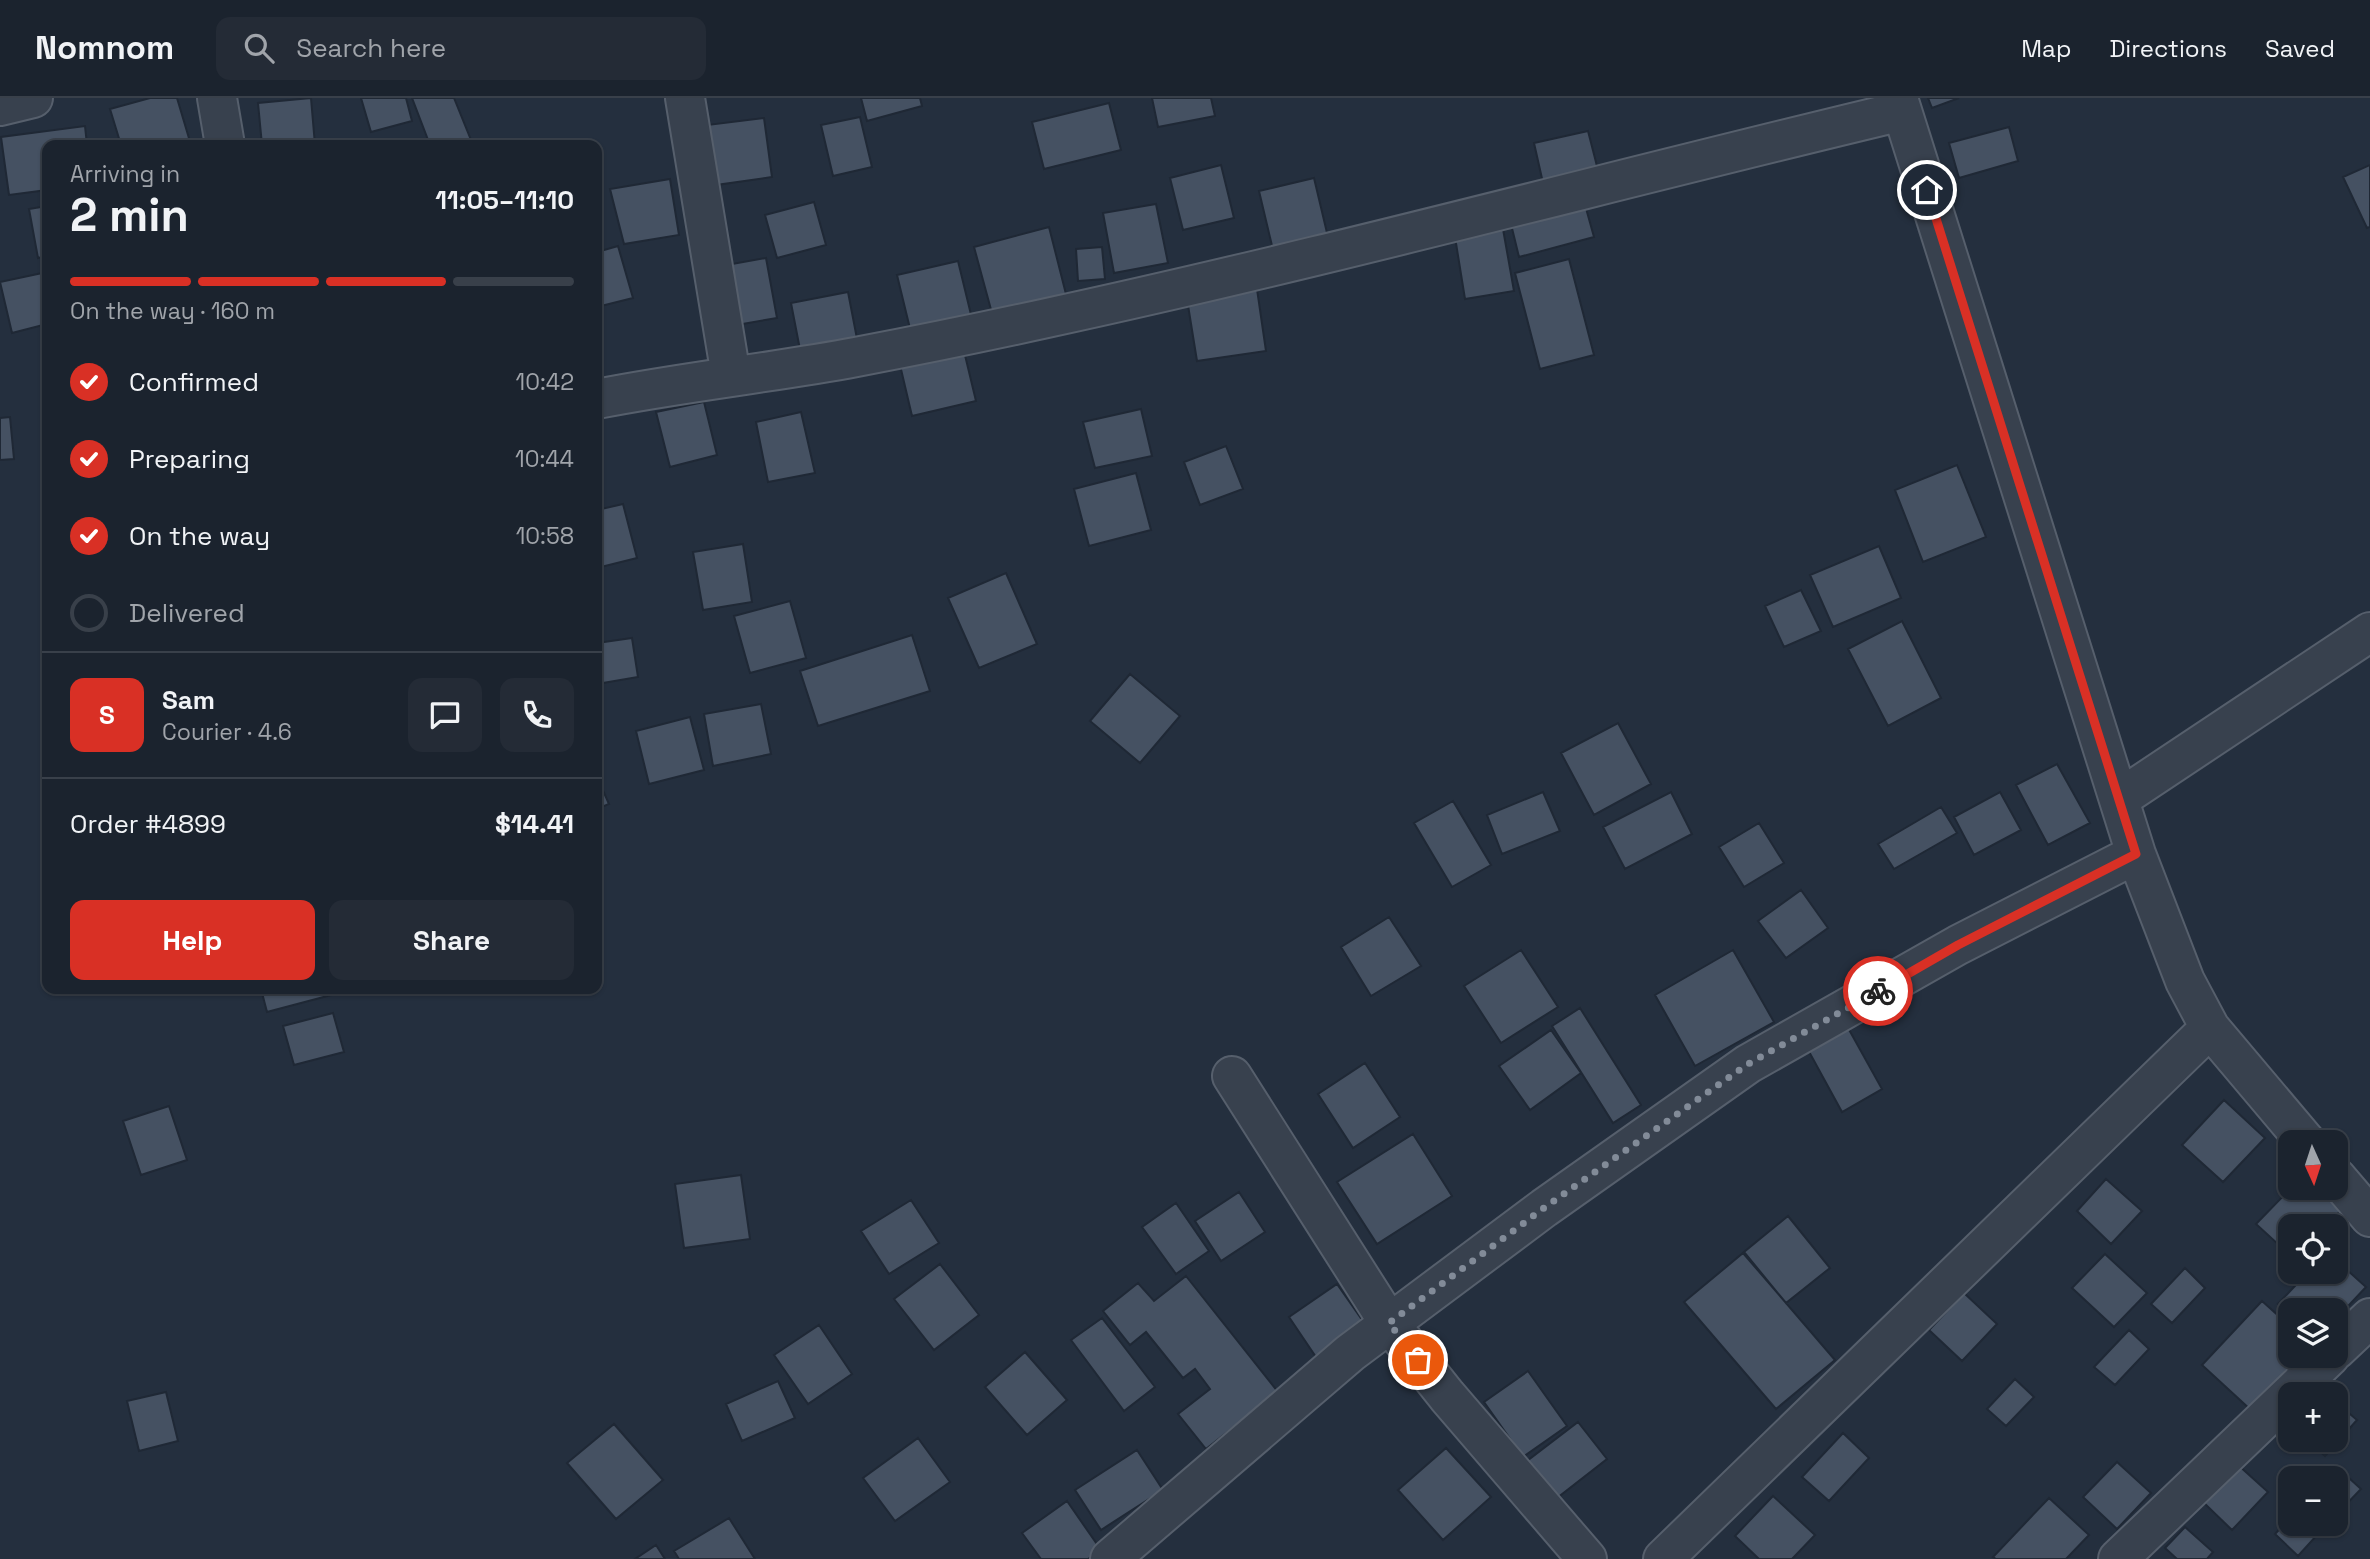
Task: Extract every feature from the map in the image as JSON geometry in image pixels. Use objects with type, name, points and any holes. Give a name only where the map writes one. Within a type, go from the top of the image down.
[{"type":"street","points":[[0,106],[33,98]]},
{"type":"street","points":[[217,98],[224,140]]},
{"type":"street","points":[[685,98],[731,376]]},
{"type":"street","points":[[602,398],[855,357],[1047,318],[1383,240],[1684,163],[1900,104],[2136,854],[2185,981],[2210,1028],[2296,1130]]},
{"type":"street","points":[[2119,799],[2370,632]]},
{"type":"street","points":[[1110,1559],[1350,1353],[1544,1208],[1748,1064],[1958,945],[2136,854]]},
{"type":"street","points":[[1662,1559],[2210,1028]]},
{"type":"street","points":[[1232,1076],[1389,1323],[1447,1396],[1587,1559]]},
{"type":"street","points":[[2348,1191],[2370,1217]]},
{"type":"street","points":[[2348,1339],[2370,1318]]},
{"type":"street","points":[[2118,1559],[2317,1368]]},
{"type":"building","points":[[150,98],[177,98],[190,140],[119,140],[110,109]]},
{"type":"building","points":[[311,98],[315,140],[262,140],[258,103]]},
{"type":"building","points":[[361,98],[406,98],[412,121],[371,132]]},
{"type":"building","points":[[412,98],[454,98],[471,140],[428,140]]},
{"type":"building","points":[[861,98],[920,98],[922,106],[867,121]]},
{"type":"building","points":[[1152,98],[1211,98],[1215,116],[1158,127]]},
{"type":"building","points":[[1928,98],[1959,98],[1932,108]]},
{"type":"building","points":[[1109,103],[1121,150],[1044,169],[1032,122]]},
{"type":"building","points":[[860,117],[872,167],[833,176],[821,125]]},
{"type":"building","points":[[764,118],[772,177],[716,185],[707,125]]},
{"type":"building","points":[[85,126],[86,140],[42,140],[42,191],[9,195],[1,137]]},
{"type":"building","points":[[2009,127],[2018,161],[1959,178],[1949,143]]},
{"type":"building","points":[[1588,131],[1598,170],[1543,183],[1534,143]]},
{"type":"building","points":[[1221,165],[1234,218],[1183,230],[1170,178]]},
{"type":"building","points":[[2370,165],[2370,227],[2367,228],[2343,177]]},
{"type":"building","points":[[1314,178],[1328,237],[1273,250],[1259,191]]},
{"type":"building","points":[[670,179],[679,235],[624,244],[610,189]]},
{"type":"building","points":[[1584,201],[1594,237],[1519,257],[1510,220]]},
{"type":"building","points":[[814,202],[826,245],[777,258],[765,215]]},
{"type":"building","points":[[1156,204],[1168,263],[1114,273],[1103,213]]},
{"type":"building","points":[[42,207],[42,257],[38,258],[29,209]]},
{"type":"building","points":[[1049,227],[1067,298],[993,317],[974,247]]},
{"type":"building","points":[[1503,229],[1514,291],[1465,299],[1455,237]]},
{"type":"building","points":[[618,246],[633,298],[602,306],[602,251]]},
{"type":"building","points":[[1102,247],[1105,279],[1078,281],[1076,249]]},
{"type":"building","points":[[766,258],[777,318],[731,326],[721,266]]},
{"type":"building","points":[[1569,259],[1594,355],[1540,369],[1515,273]]},
{"type":"building","points":[[958,261],[974,327],[913,341],[897,275]]},
{"type":"building","points":[[42,273],[42,325],[12,333],[0,282]]},
{"type":"building","points":[[1257,289],[1266,351],[1197,361],[1187,299]]},
{"type":"building","points":[[848,292],[859,349],[802,360],[791,303]]},
{"type":"building","points":[[964,351],[976,401],[912,416],[900,365]]},
{"type":"building","points":[[704,402],[717,455],[670,467],[656,412]]},
{"type":"building","points":[[1141,409],[1152,456],[1095,468],[1083,422]]},
{"type":"building","points":[[801,412],[815,473],[768,482],[756,422]]},
{"type":"building","points":[[10,417],[14,459],[0,460],[0,418]]},
{"type":"building","points":[[1226,446],[1243,489],[1200,505],[1184,462]]},
{"type":"building","points":[[1957,465],[1986,537],[1923,562],[1895,490]]},
{"type":"building","points":[[1136,473],[1151,530],[1089,546],[1074,489]]},
{"type":"building","points":[[623,504],[637,558],[602,567],[602,509]]},
{"type":"building","points":[[743,544],[752,602],[703,610],[693,552]]},
{"type":"building","points":[[1879,546],[1901,598],[1833,627],[1810,575]]},
{"type":"building","points":[[1006,573],[1037,644],[979,668],[948,598]]},
{"type":"building","points":[[1801,590],[1821,631],[1784,647],[1765,606]]},
{"type":"building","points":[[790,601],[806,658],[750,673],[734,616]]},
{"type":"building","points":[[1902,621],[1941,698],[1888,726],[1848,649]]},
{"type":"building","points":[[912,635],[930,691],[818,726],[800,671]]},
{"type":"building","points":[[632,638],[638,677],[602,683],[602,642]]},
{"type":"building","points":[[1130,674],[1180,716],[1140,763],[1090,721]]},
{"type":"building","points":[[761,704],[771,754],[713,766],[704,714]]},
{"type":"building","points":[[690,717],[704,770],[649,784],[636,731]]},
{"type":"building","points":[[1618,723],[1651,784],[1594,815],[1561,753]]},
{"type":"building","points":[[2057,764],[2090,823],[2048,845],[2016,785]]},
{"type":"building","points":[[602,788],[609,804],[602,807]]},
{"type":"building","points":[[1543,792],[1560,831],[1502,854],[1487,815]]},
{"type":"building","points":[[1671,792],[1692,834],[1625,869],[1603,827]]},
{"type":"building","points":[[2000,792],[2021,830],[1974,855],[1954,817]]},
{"type":"building","points":[[1453,801],[1491,865],[1452,887],[1414,823]]},
{"type":"building","points":[[1941,807],[1957,833],[1894,869],[1878,844]]},
{"type":"building","points":[[1759,823],[1784,863],[1744,887],[1719,847]]},
{"type":"building","points":[[1801,890],[1828,928],[1786,958],[1758,921]]},
{"type":"building","points":[[1389,917],[1421,966],[1371,996],[1341,947]]},
{"type":"building","points":[[1521,950],[1558,1007],[1501,1043],[1464,986]]},
{"type":"building","points":[[1733,950],[1774,1022],[1695,1066],[1655,995]]},
{"type":"building","points":[[262,994],[335,994],[267,1012]]},
{"type":"building","points":[[1580,1008],[1641,1105],[1613,1123],[1552,1026]]},
{"type":"building","points":[[333,1013],[344,1052],[294,1065],[283,1026]]},
{"type":"building","points":[[1847,1026],[1882,1089],[1842,1112],[1807,1048]]},
{"type":"building","points":[[1551,1030],[1581,1073],[1530,1110],[1499,1066]]},
{"type":"building","points":[[1365,1063],[1400,1117],[1353,1148],[1318,1094]]},
{"type":"building","points":[[2224,1100],[2265,1138],[2223,1182],[2182,1145]]},
{"type":"building","points":[[169,1106],[187,1160],[141,1175],[123,1121]]},
{"type":"building","points":[[1413,1134],[1452,1196],[1377,1244],[1337,1182]]},
{"type":"building","points":[[741,1175],[750,1239],[684,1248],[675,1184]]},
{"type":"building","points":[[2106,1179],[2142,1211],[2111,1244],[2077,1211]]},
{"type":"building","points":[[1239,1192],[1265,1232],[1221,1261],[1195,1221]]},
{"type":"building","points":[[911,1200],[939,1243],[889,1274],[861,1231]]},
{"type":"building","points":[[2279,1200],[2335,1200],[2343,1208],[2337,1214],[2278,1214],[2278,1244],[2256,1224]]},
{"type":"building","points":[[1176,1203],[1209,1251],[1176,1274],[1142,1227]]},
{"type":"building","points":[[1788,1216],[1830,1268],[1786,1303],[1744,1252]]},
{"type":"building","points":[[1743,1253],[1835,1360],[1776,1409],[1684,1302]]},
{"type":"building","points":[[2105,1254],[2147,1293],[2114,1327],[2072,1288]]},
{"type":"building","points":[[940,1264],[979,1315],[934,1350],[894,1299]]},
{"type":"building","points":[[2185,1268],[2205,1288],[2172,1323],[2151,1304]]},
{"type":"building","points":[[2348,1271],[2366,1287],[2348,1306],[2348,1298],[2284,1298],[2297,1284],[2348,1284]]},
{"type":"building","points":[[1186,1276],[1278,1392],[1206,1449],[1178,1414],[1210,1389],[1195,1369],[1183,1378],[1146,1332],[1130,1345],[1103,1311],[1138,1283],[1154,1301]]},
{"type":"building","points":[[1337,1284],[1367,1327],[1318,1360],[1289,1317]]},
{"type":"building","points":[[1964,1293],[1997,1324],[1962,1361],[1929,1330]]},
{"type":"building","points":[[2262,1301],[2278,1315],[2278,1368],[2293,1368],[2252,1411],[2202,1365]]},
{"type":"building","points":[[1102,1318],[1155,1387],[1124,1411],[1071,1340]]},
{"type":"building","points":[[819,1325],[852,1374],[808,1404],[774,1355]]},
{"type":"building","points":[[2129,1330],[2149,1349],[2115,1385],[2094,1367]]},
{"type":"building","points":[[1025,1352],[1067,1400],[1027,1435],[985,1387]]},
{"type":"building","points":[[1528,1371],[1567,1426],[1523,1457],[1484,1402]]},
{"type":"building","points":[[2015,1379],[2034,1397],[2006,1426],[1987,1409]]},
{"type":"building","points":[[778,1381],[795,1418],[742,1441],[726,1404]]},
{"type":"building","points":[[166,1392],[178,1441],[139,1451],[127,1401]]},
{"type":"building","points":[[2348,1412],[2357,1420],[2348,1430]]},
{"type":"building","points":[[1578,1422],[1607,1459],[1557,1498],[1527,1461]]},
{"type":"building","points":[[614,1424],[663,1480],[616,1519],[567,1463]]},
{"type":"building","points":[[1843,1433],[1869,1458],[1829,1501],[1802,1477]]},
{"type":"building","points":[[918,1438],[950,1482],[895,1521],[863,1478]]},
{"type":"building","points":[[1446,1448],[1491,1497],[1443,1540],[1398,1490]]},
{"type":"building","points":[[1137,1450],[1163,1490],[1101,1530],[1075,1490]]},
{"type":"building","points":[[2117,1462],[2151,1493],[2117,1529],[2083,1497]]},
{"type":"building","points":[[2237,1464],[2268,1492],[2232,1530],[2202,1501]]},
{"type":"building","points":[[2348,1479],[2361,1489],[2348,1503]]},
{"type":"building","points":[[1773,1496],[1815,1535],[1792,1559],[1759,1559],[1735,1536]]},
{"type":"building","points":[[2049,1498],[2089,1535],[2066,1559],[1993,1557]]},
{"type":"building","points":[[1067,1501],[1101,1550],[1088,1559],[1041,1559],[1022,1533]]},
{"type":"building","points":[[729,1518],[755,1559],[679,1559],[674,1551]]},
{"type":"building","points":[[2185,1527],[2213,1552],[2207,1559],[2177,1559],[2165,1548]]},
{"type":"building","points":[[2278,1531],[2278,1536],[2316,1536],[2298,1556],[2275,1534]]},
{"type":"building","points":[[656,1545],[665,1559],[635,1559]]},
{"type":"way so far","points":[[1418,1360],[1389,1323],[1544,1208],[1748,1064],[1878,991]]},
{"type":"route","points":[[1878,991],[1958,945],[2136,854],[1927,190]]}]
